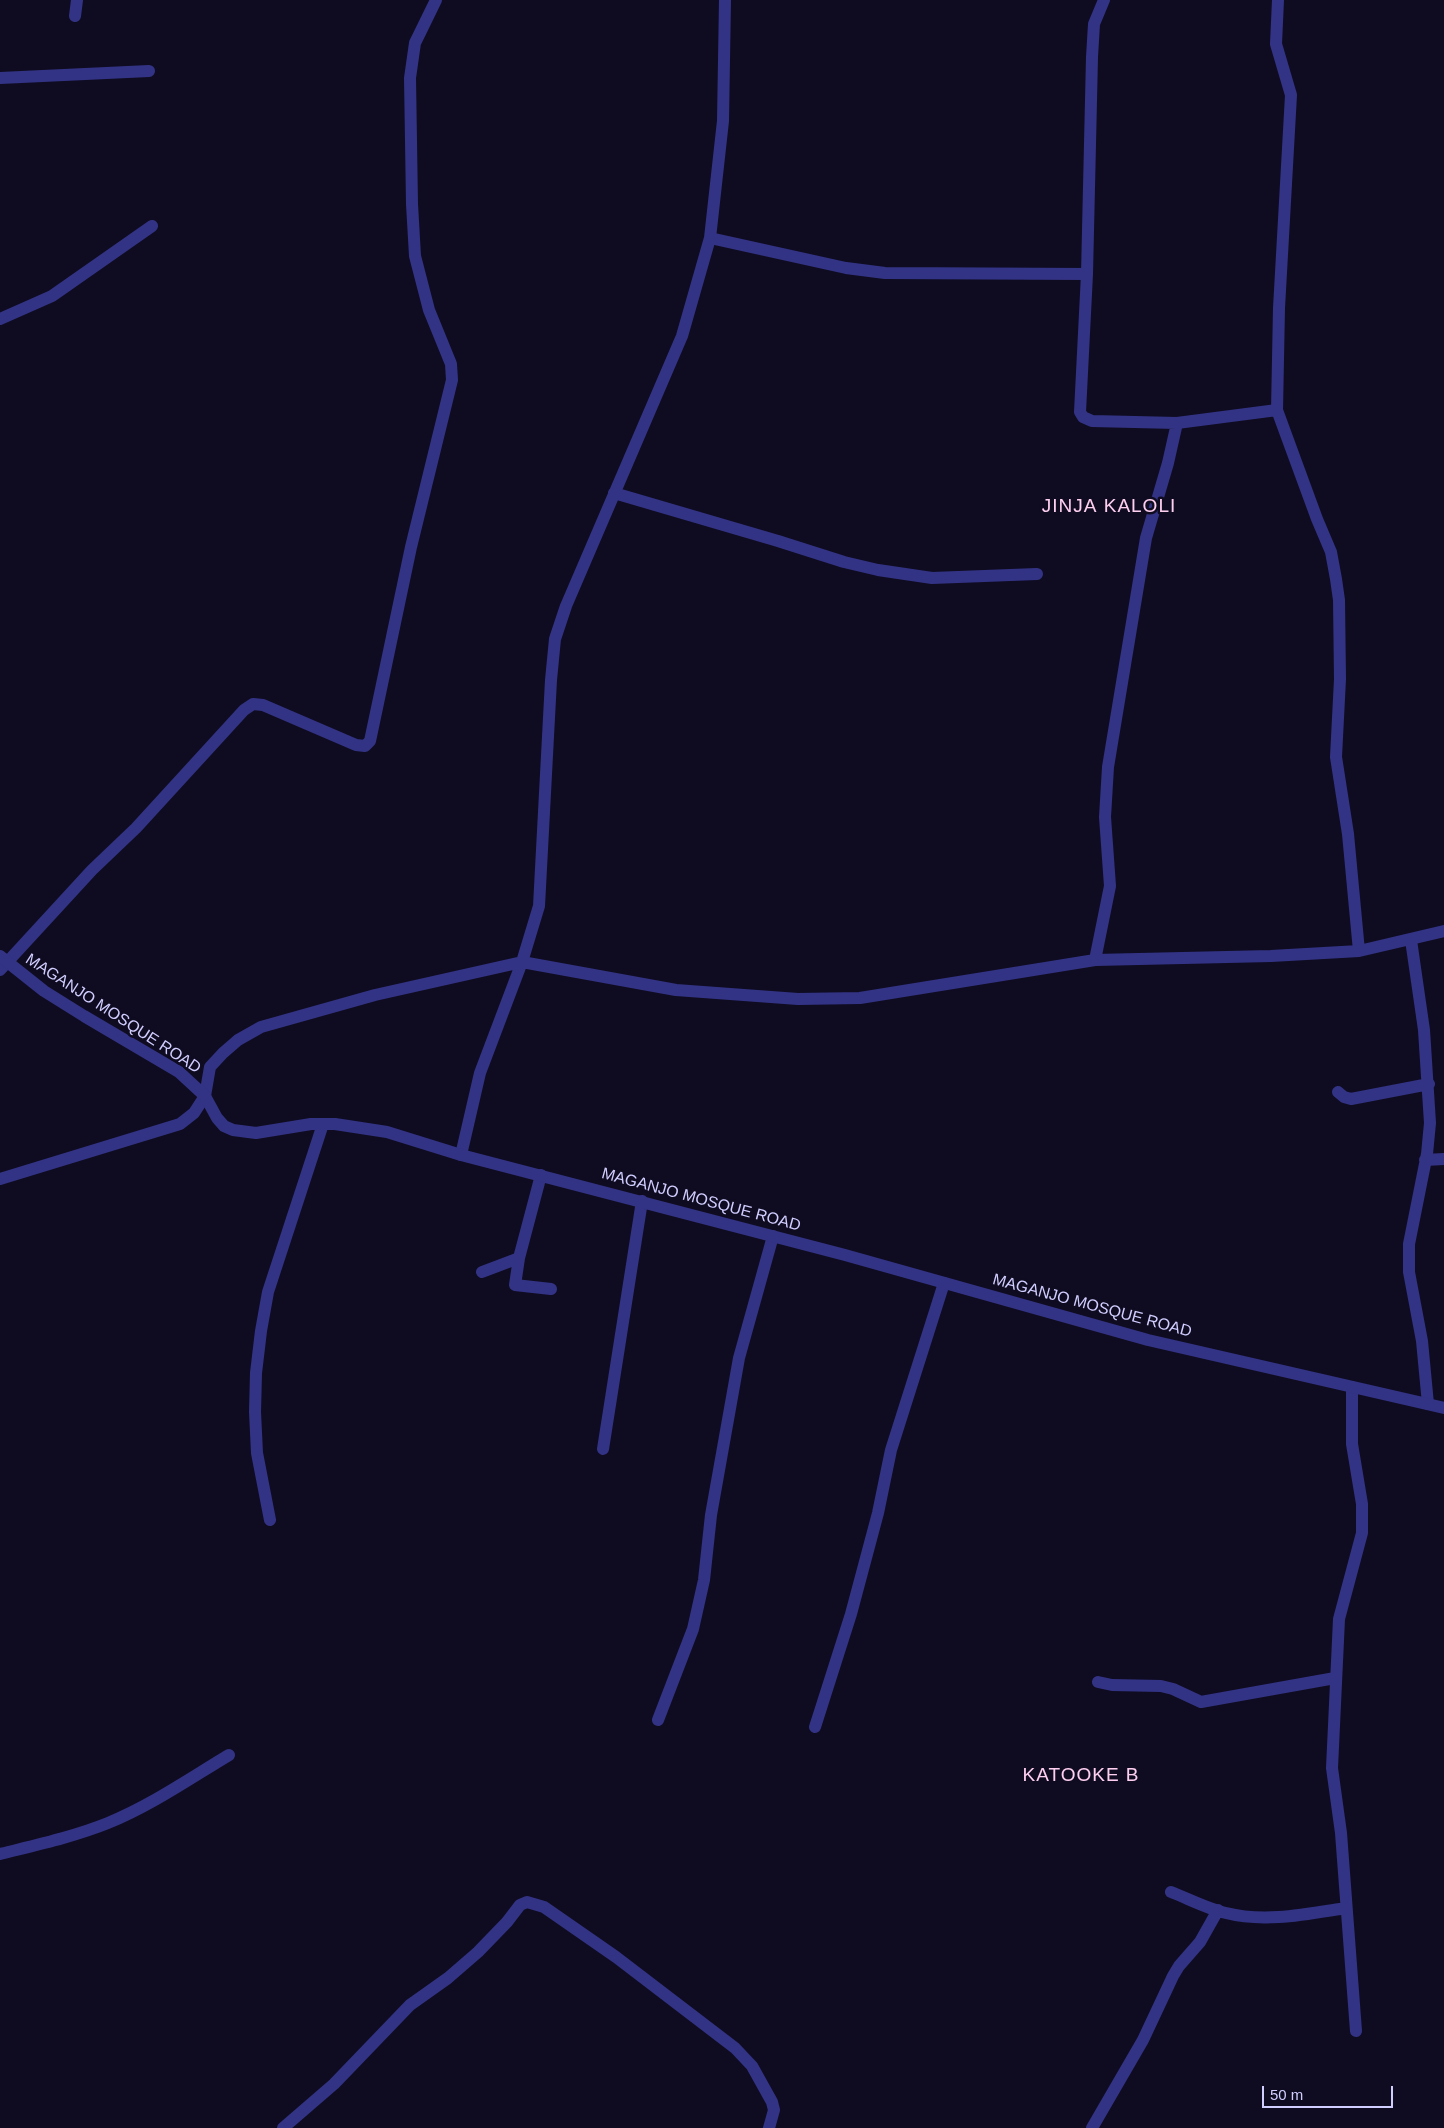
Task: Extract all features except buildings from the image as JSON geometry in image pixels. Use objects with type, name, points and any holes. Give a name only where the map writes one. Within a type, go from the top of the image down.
[{"type":"street","points":[[75,16],[77,0]]},
{"type":"street","points":[[2,963],[92,870],[136,828],[244,710],[253,704],[264,705],[356,745],[365,746],[370,741],[411,547],[452,380],[451,364],[428,310],[415,256],[412,204],[410,78],[415,43],[436,0]]},
{"type":"street","points":[[461,1155],[480,1073],[522,962],[539,906],[551,680],[555,639],[566,606],[682,336],[710,238],[723,122],[725,0]]},
{"type":"street","points":[[1104,0],[1094,24],[1092,57],[1088,274],[1080,412],[1083,417],[1092,421],[1177,423],[1277,410]]},
{"type":"street","points":[[1278,0],[1276,44],[1291,95],[1279,308],[1277,410],[1331,552],[1336,578],[1339,600],[1340,679],[1336,757],[1348,834],[1359,951]]},
{"type":"street","points":[[0,78],[149,71]]},
{"type":"street","points":[[0,318],[52,296],[152,226]]},
{"type":"street","points":[[710,238],[846,268],[885,273],[1088,274]]},
{"type":"street","points":[[1095,960],[1110,886],[1104,816],[1108,767],[1146,538],[1168,463],[1177,423]]},
{"type":"street","points":[[614,493],[778,540],[844,562],[878,570],[932,578],[1037,574]]},
{"type":"street","points":[[0,1179],[180,1124],[194,1113],[206,1096],[210,1067],[238,1040],[261,1028],[375,995],[522,962],[676,990],[829,999],[860,998],[1095,960],[1271,956],[1359,951],[1444,931]]},
{"type":"street","points":[[1411,940],[1429,1084],[1430,1123],[1409,1244],[1409,1272],[1422,1341],[1428,1404]]},
{"type":"street","name":"MAGANJO MOSQUE ROAD","points":[[2,963],[84,1016],[179,1072],[206,1096],[217,1118],[224,1126],[233,1130],[256,1133],[283,1127],[323,1124],[363,1127],[387,1132],[461,1155],[773,1236],[1148,1340],[1444,1408]]},
{"type":"street","points":[[1338,1092],[1344,1097],[1351,1099],[1429,1084]]},
{"type":"street","points":[[270,1520],[257,1453],[255,1412],[256,1373],[261,1331],[268,1292],[323,1124]]},
{"type":"street","points":[[1425,1160],[1444,1159]]},
{"type":"street","points":[[541,1175],[519,1258],[515,1285],[551,1288]]},
{"type":"street","points":[[603,1449],[642,1201]]},
{"type":"street","points":[[658,1720],[693,1629],[704,1580],[710,1515],[739,1358],[773,1236]]},
{"type":"street","points":[[482,1272],[519,1258]]},
{"type":"street","points":[[814,1727],[851,1614],[878,1513],[891,1450],[944,1283]]},
{"type":"street","points":[[1352,1387],[1352,1444],[1362,1504],[1362,1533],[1339,1619],[1332,1768],[1341,1833],[1356,2031]]},
{"type":"street","points":[[1098,1682],[1112,1685],[1160,1686],[1202,1702],[1336,1678]]},
{"type":"street","points":[[0,1854],[66,1837],[108,1823],[158,1798],[228,1755]]},
{"type":"street","points":[[1171,1892],[1218,1910],[1243,1916],[1264,1918],[1346,1908]]},
{"type":"street","points":[[283,2128],[334,2084],[410,2005],[448,1978],[478,1952],[507,1922],[520,1905],[527,1902],[544,1907],[616,1957],[735,2048],[752,2066],[772,2102],[774,2110],[770,2128]]},
{"type":"street","points":[[1092,2128],[1143,2040],[1173,1976],[1179,1966],[1200,1942],[1218,1910]]},
{"type":"district","name":"JINJA KALOLI","points":[[1109,507]]},
{"type":"district","name":"KATOOKE B","points":[[1081,1776]]}]
